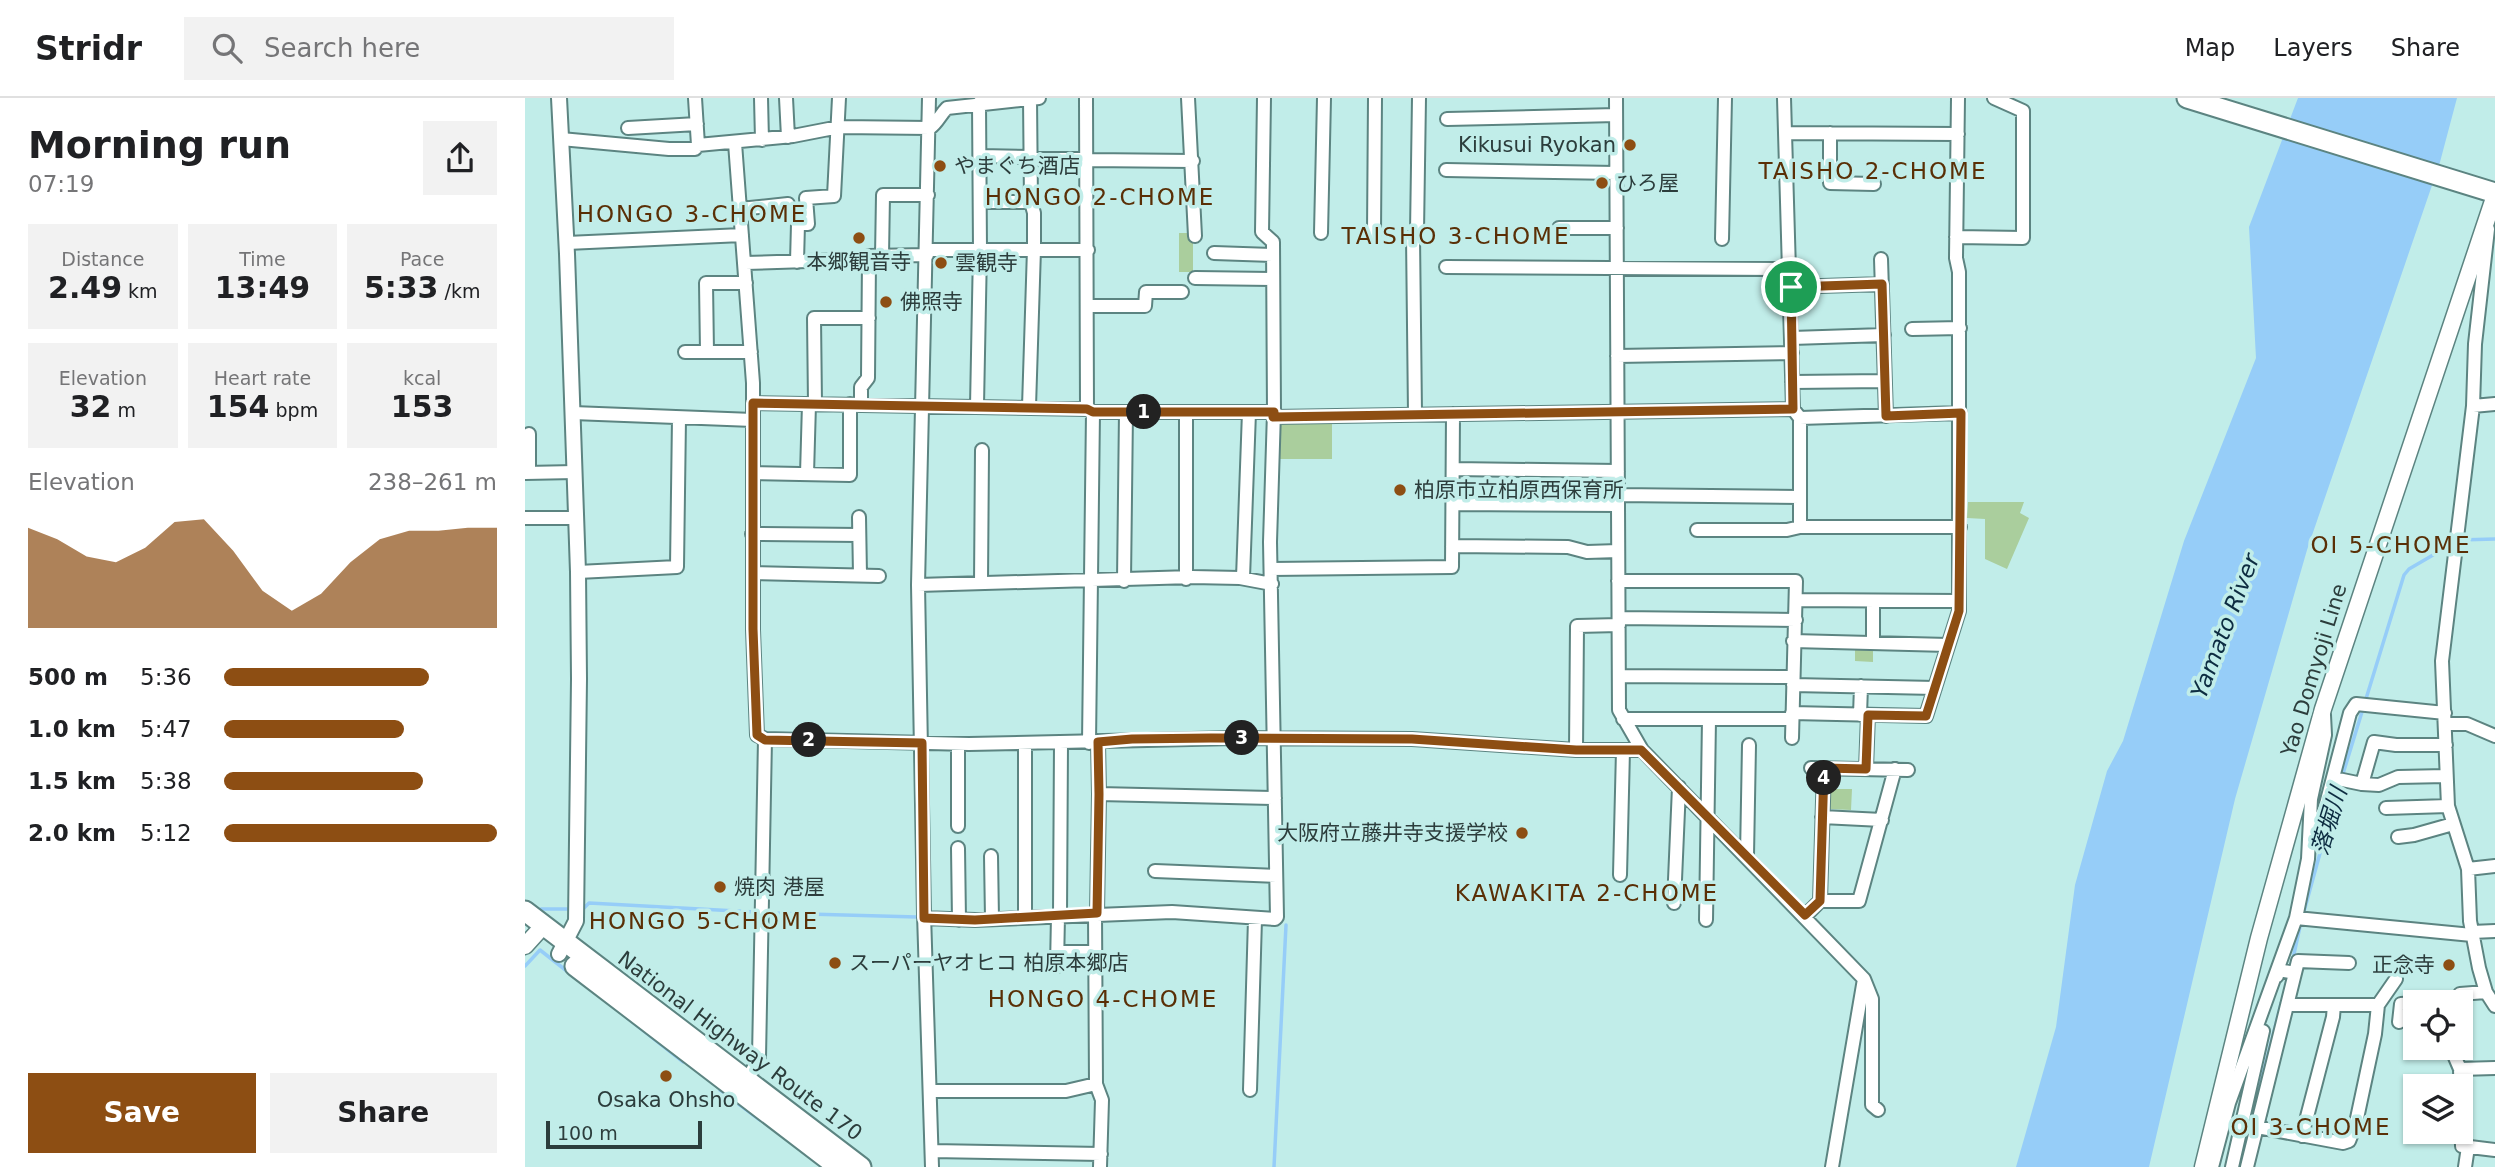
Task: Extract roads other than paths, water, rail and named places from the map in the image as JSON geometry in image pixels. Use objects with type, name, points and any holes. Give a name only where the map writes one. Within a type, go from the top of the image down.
[{"type":"highway","points":[[2187,98],[2492,193]]},
{"type":"highway","name":"National Highway Route 170","points":[[525,911],[532,933],[563,948],[861,1167]]},
{"type":"highway","name":"National Highway Route 170","points":[[563,948],[838,1167]]},
{"type":"main road","name":"Yao Domyoji Line","points":[[2203,1167],[2213,1140],[2262,926],[2323,709],[2489,214],[2492,193]]},
{"type":"street","points":[[559,98],[567,243],[578,572],[576,922],[563,948]]},
{"type":"street","points":[[695,98],[698,145]]},
{"type":"street","points":[[761,98],[762,139]]},
{"type":"street","points":[[786,98],[788,137]]},
{"type":"street","points":[[797,262],[798,224],[808,223],[806,198],[834,197],[839,127],[838,98]]},
{"type":"street","points":[[929,98],[918,585],[932,1167]]},
{"type":"street","points":[[1030,407],[1034,249],[1031,98]]},
{"type":"street","points":[[561,139],[695,149],[698,145],[788,137],[839,127],[930,128],[947,108],[960,102],[1039,98]]},
{"type":"street","points":[[932,1151],[1100,1161],[1102,1100],[1096,1084],[1095,952],[1099,794],[1094,742],[1091,582],[1086,98]]},
{"type":"street","points":[[1188,98],[1195,236]]},
{"type":"street","points":[[924,918],[959,920],[992,916],[1172,912],[1240,915],[1255,919],[1277,917],[1270,506],[1273,242],[1262,232],[1264,98]]},
{"type":"street","points":[[1321,233],[1324,98]]},
{"type":"street","points":[[1374,233],[1375,98]]},
{"type":"street","points":[[1415,414],[1415,234],[1419,98]]},
{"type":"street","points":[[1616,98],[1619,710],[1641,750],[1805,915],[1864,979],[1872,999],[1872,1105],[1878,1110]]},
{"type":"street","points":[[1722,239],[1725,98]]},
{"type":"street","points":[[1784,98],[1792,382],[1796,413],[1800,527]]},
{"type":"street","points":[[1623,719],[1926,716],[1959,611],[1961,413],[1956,237],[1958,98]]},
{"type":"street","points":[[1956,237],[2023,238],[2023,111],[1994,98]]},
{"type":"street","points":[[977,406],[981,250],[979,103]]},
{"type":"street","points":[[1447,119],[1616,115]]},
{"type":"street","points":[[628,128],[697,124]]},
{"type":"street","points":[[652,127],[654,148]]},
{"type":"street","points":[[1786,133],[1958,134]]},
{"type":"street","points":[[1831,133],[1830,183],[1874,184]]},
{"type":"street","points":[[735,143],[753,403],[757,735],[765,740],[958,744],[1274,737],[1412,739],[1576,750],[1641,750]]},
{"type":"street","points":[[980,156],[1193,161]]},
{"type":"street","points":[[1446,170],[1616,173]]},
{"type":"street","points":[[882,256],[883,195],[928,195]]},
{"type":"street","points":[[980,202],[1031,202]]},
{"type":"street","points":[[740,209],[788,204]]},
{"type":"street","points":[[2489,214],[2475,344],[2473,406],[2442,662],[2448,806],[2467,869],[2472,933],[2486,992],[2495,1006]]},
{"type":"street","points":[[1559,228],[1617,228]]},
{"type":"street","points":[[567,243],[742,235]]},
{"type":"street","points":[[745,263],[869,259],[869,256],[927,252],[1088,250]]},
{"type":"street","points":[[1214,253],[1273,254]]},
{"type":"street","points":[[753,473],[850,475],[856,405],[861,387],[868,378],[869,259]]},
{"type":"street","points":[[1881,259],[1886,416]]},
{"type":"street","points":[[1446,267],[1790,269]]},
{"type":"street","points":[[1195,278],[1273,279]]},
{"type":"street","points":[[707,352],[706,284],[746,284]]},
{"type":"street","points":[[1791,287],[1882,284]]},
{"type":"street","points":[[1088,306],[1145,306],[1146,292],[1182,292]]},
{"type":"street","points":[[807,474],[814,318],[869,318]]},
{"type":"street","points":[[1912,328],[1960,328]]},
{"type":"street","points":[[1792,338],[1884,335]]},
{"type":"street","points":[[685,352],[751,352]]},
{"type":"street","points":[[1617,356],[1792,354]]},
{"type":"street","points":[[1792,382],[1885,381]]},
{"type":"street","points":[[753,403],[1273,414],[1796,413],[1886,416],[1961,413]]},
{"type":"street","points":[[2473,406],[2495,404]]},
{"type":"street","points":[[1124,581],[1126,412]]},
{"type":"street","points":[[1186,412],[1186,579]]},
{"type":"street","points":[[1243,578],[1249,412]]},
{"type":"street","points":[[573,413],[753,420]]},
{"type":"street","points":[[1271,569],[1452,567],[1453,414]]},
{"type":"street","points":[[578,572],[677,567],[679,418]]},
{"type":"street","points":[[529,434],[527,473],[575,472]]},
{"type":"street","points":[[981,583],[982,450]]},
{"type":"street","points":[[1453,469],[1618,471]]},
{"type":"street","points":[[1453,503],[1800,497]]},
{"type":"street","points":[[859,517],[860,575]]},
{"type":"street","points":[[525,518],[576,518]]},
{"type":"street","points":[[1697,530],[1960,527]]},
{"type":"street","points":[[753,534],[859,535]]},
{"type":"street","points":[[1452,546],[1568,547],[1587,552],[1618,551]]},
{"type":"street","points":[[753,573],[879,576]]},
{"type":"street","points":[[918,585],[1243,578],[1272,584]]},
{"type":"street","points":[[1618,581],[1796,581],[1792,738]]},
{"type":"street","points":[[1797,600],[1959,601]]},
{"type":"street","points":[[1873,601],[1873,643]]},
{"type":"street","points":[[1576,750],[1577,626],[1619,622],[1796,620]]},
{"type":"street","points":[[1793,641],[1948,645]]},
{"type":"street","points":[[1619,676],[1935,688]]},
{"type":"street","points":[[1861,686],[1866,769]]},
{"type":"street","points":[[2310,843],[2338,779],[2350,713],[2356,704],[2446,718],[2495,736]]},
{"type":"street","points":[[2232,1167],[2300,918],[2310,843],[2311,799],[2325,735],[2323,709]]},
{"type":"street","points":[[1706,920],[1709,719]]},
{"type":"street","points":[[747,1081],[759,1057],[765,740]]},
{"type":"street","points":[[2362,784],[2374,742],[2446,745]]},
{"type":"street","points":[[1025,743],[1025,915]]},
{"type":"street","points":[[1057,966],[1061,743]]},
{"type":"street","points":[[958,744],[958,826]]},
{"type":"street","points":[[1747,856],[1749,745]]},
{"type":"street","points":[[1620,875],[1623,750]]},
{"type":"street","points":[[1805,915],[1820,901],[1859,901],[1882,820],[1901,770],[1811,768]]},
{"type":"street","points":[[1820,901],[1824,768]]},
{"type":"street","points":[[2338,779],[2379,785],[2398,777],[2446,776]]},
{"type":"street","points":[[1674,903],[1679,787]]},
{"type":"street","points":[[1099,794],[1275,798]]},
{"type":"street","points":[[2386,808],[2448,806]]},
{"type":"street","points":[[1822,817],[1882,820]]},
{"type":"street","points":[[2398,837],[2453,824]]},
{"type":"street","points":[[958,848],[959,920]]},
{"type":"street","points":[[991,856],[992,916]]},
{"type":"street","points":[[2467,869],[2495,866]]},
{"type":"street","points":[[1154,872],[1276,876]]},
{"type":"street","points":[[2300,918],[2472,933],[2495,931]]},
{"type":"street","points":[[1250,1090],[1255,919]]},
{"type":"street","points":[[1057,952],[1095,952]]},
{"type":"street","points":[[2213,1167],[2213,1140],[2287,972],[2298,961],[2349,963]]},
{"type":"street","points":[[2248,1167],[2287,1004],[2287,972]]},
{"type":"street","points":[[1832,1167],[1864,979]]},
{"type":"street","points":[[2257,1127],[2343,1143],[2349,1141],[2356,1123],[2375,1034],[2378,1005],[2396,979]]},
{"type":"street","points":[[2473,992],[2486,992]]},
{"type":"street","points":[[2287,1004],[2378,1005]]},
{"type":"street","points":[[2399,1022],[2403,1004]]},
{"type":"street","points":[[2302,1136],[2334,1005]]},
{"type":"street","points":[[2456,1060],[2460,1069],[2462,1146],[2495,1150]]},
{"type":"street","points":[[2460,1069],[2495,1068]]},
{"type":"street","points":[[930,1091],[1066,1091],[1096,1084]]},
{"type":"street","points":[[2465,1167],[2468,1147]]},
{"type":"water","name":"Yamato River","points":[[2298,98],[2457,98],[2440,162],[2307,550],[2235,799],[2149,1167],[2016,1167],[2056,1027],[2075,885],[2107,771],[2123,741],[2184,541],[2256,358],[2249,227]]},
{"type":"waterway","name":"落堀川","points":[[2459,540],[2495,539]]},
{"type":"waterway","name":"落堀川","points":[[2342,777],[2404,575],[2409,569],[2452,544]]},
{"type":"waterway","name":"落堀川","points":[[2303,915],[2339,784]]},
{"type":"waterway","points":[[582,910],[589,903],[755,912]]},
{"type":"waterway","points":[[541,909],[567,909]]},
{"type":"waterway","points":[[771,913],[917,917]]},
{"type":"waterway","name":"落堀川","points":[[2292,963],[2301,922]]},
{"type":"waterway","points":[[1274,1167],[1286,925]]},
{"type":"waterway","points":[[525,966],[540,950],[568,972]]},
{"type":"waterway","name":"落堀川","points":[[2239,1167],[2281,1004]]},
{"type":"waterway","points":[[626,1017],[683,1062]]},
{"type":"waterway","points":[[720,1090],[760,1120]]},
{"type":"place","name":"Kikusui Ryokan","points":[[1630,145]]},
{"type":"place","name":"やまぐち酒店","points":[[940,166]]},
{"type":"place","name":"ひろ屋","points":[[1602,183]]},
{"type":"place","name":"本郷観音寺","points":[[859,238]]},
{"type":"place","name":"雲観寺","points":[[941,263]]},
{"type":"place","name":"佛照寺","points":[[886,302]]},
{"type":"place","name":"柏原市立柏原西保育所","points":[[1400,490]]},
{"type":"place","name":"大阪府立藤井寺支援学校","points":[[1522,833]]},
{"type":"place","name":"焼肉 港屋","points":[[720,887]]},
{"type":"place","name":"スーパーヤオヒコ 柏原本郷店","points":[[835,963]]},
{"type":"place","name":"正念寺","points":[[2449,965]]},
{"type":"place","name":"Osaka Ohsho","points":[[666,1076]]},
{"type":"district","name":"TAISHO 2-CHOME","points":[[1873,171]]},
{"type":"district","name":"HONGO 2-CHOME","points":[[1100,197]]},
{"type":"district","name":"HONGO 3-CHOME","points":[[692,214]]},
{"type":"district","name":"TAISHO 3-CHOME","points":[[1456,236]]},
{"type":"district","name":"OI 5-CHOME","points":[[2391,545]]},
{"type":"district","name":"KAWAKITA 2-CHOME","points":[[1587,893]]},
{"type":"district","name":"HONGO 5-CHOME","points":[[704,921]]},
{"type":"district","name":"HONGO 4-CHOME","points":[[1103,999]]},
{"type":"district","name":"OI 3-CHOME","points":[[2311,1127]]}]
